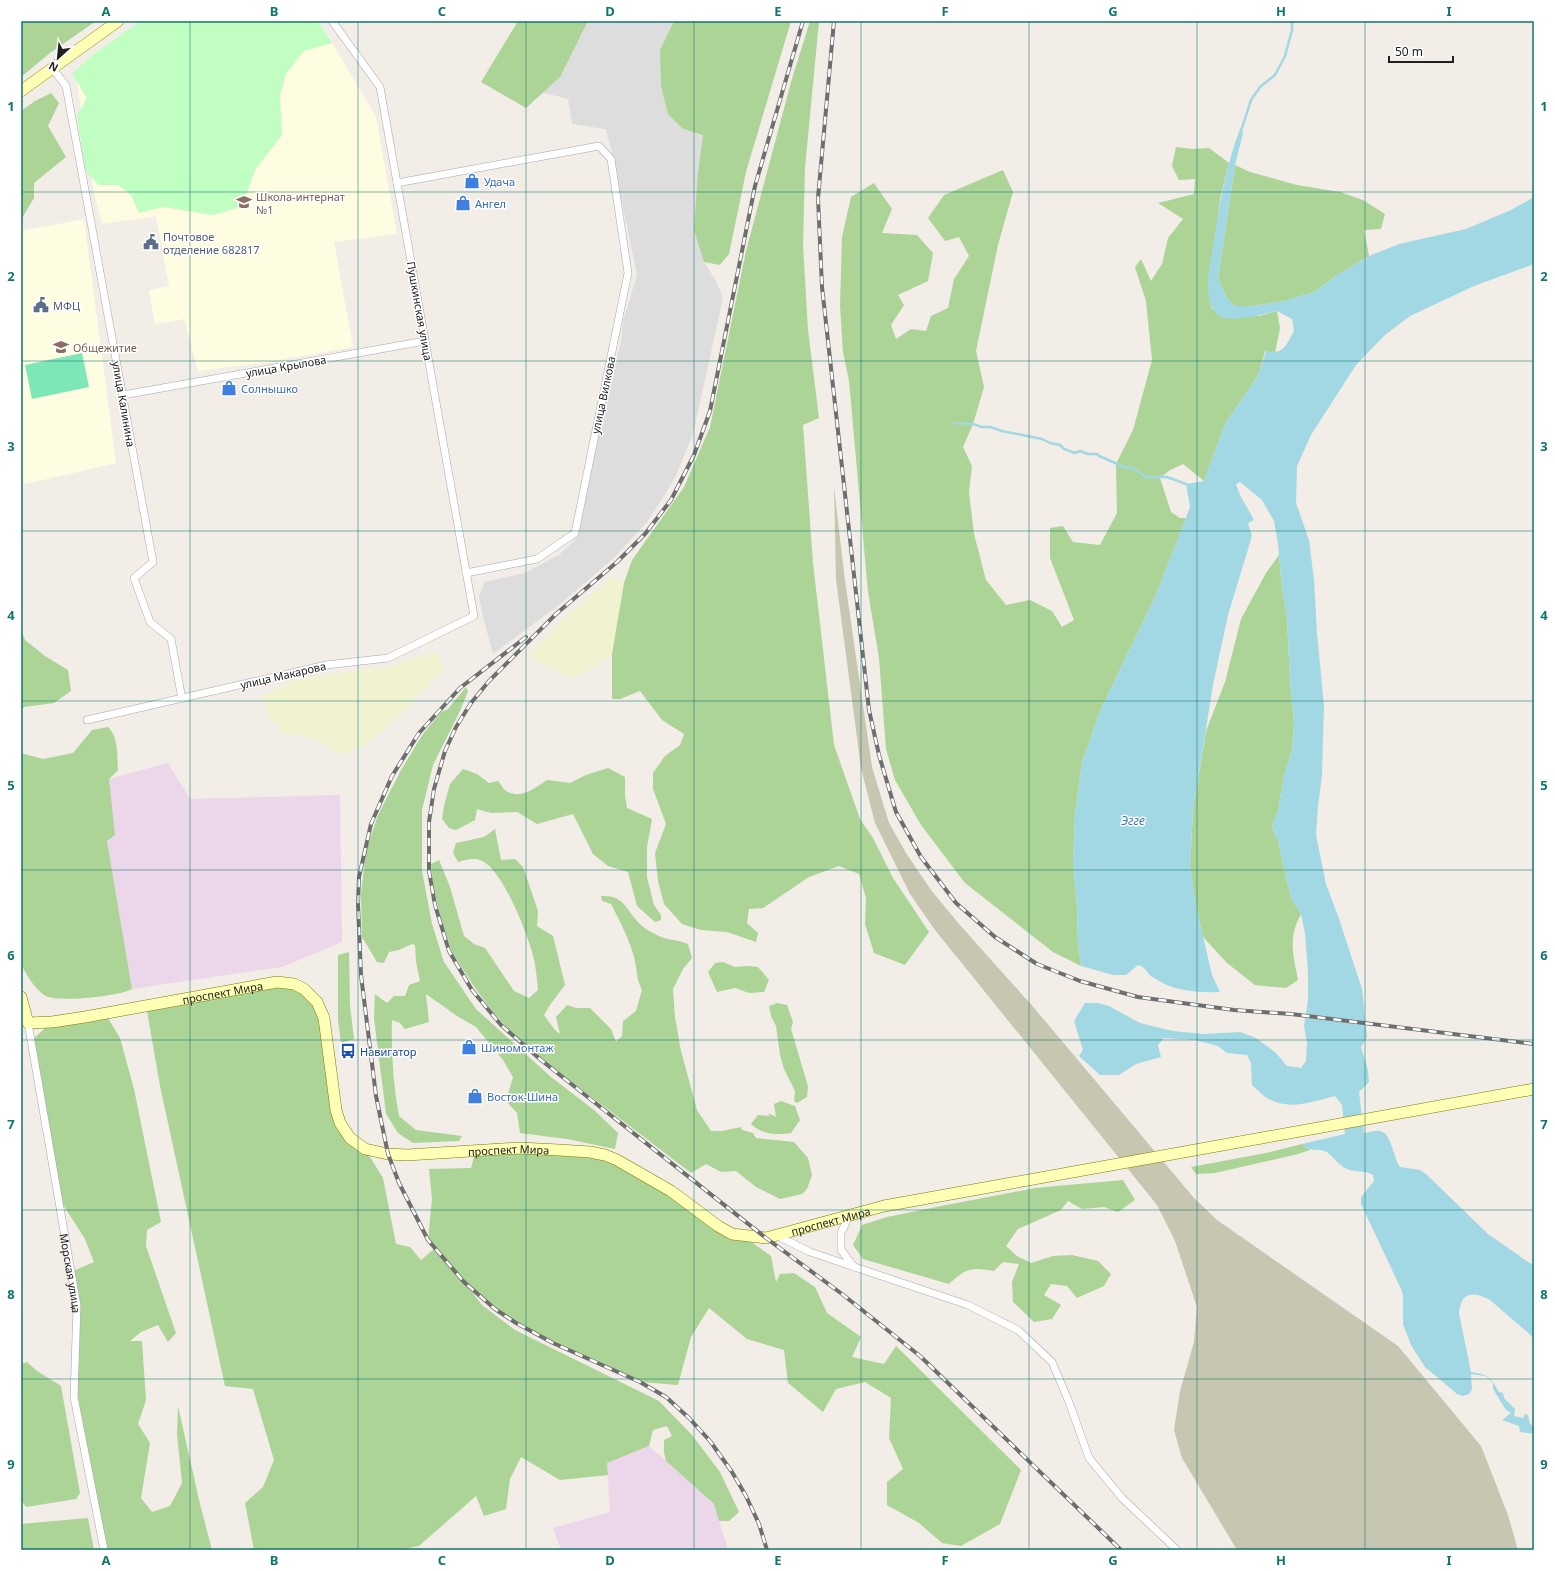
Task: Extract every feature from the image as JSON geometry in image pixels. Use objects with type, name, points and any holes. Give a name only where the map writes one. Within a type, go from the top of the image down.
[{"type":"main road","points":[[21,91],[118,21]]},
{"type":"main road","name":"проспект Мира","points":[[28,1023],[52,1022],[78,1018],[277,982],[294,984],[304,989],[317,1002],[324,1018],[336,1110],[340,1123],[350,1138],[365,1149],[388,1154],[407,1155],[519,1148],[559,1150],[605,1155],[617,1160],[671,1190],[718,1226],[732,1234],[766,1238],[778,1236],[850,1214],[884,1206],[1534,1089]]},
{"type":"main road","name":"Морская улица","points":[[21,997],[28,1023]]},
{"type":"street","name":"Пушкинская улица","points":[[332,21],[380,87],[474,616]]},
{"type":"street","name":"улица Калинина","points":[[53,69],[66,86],[153,562],[134,578],[150,622],[172,638],[182,699]]},
{"type":"street","name":"улица Вилкова","points":[[397,183],[599,146],[611,159],[628,273],[575,533],[537,559],[466,573]]},
{"type":"street","name":"улица Крылова","points":[[123,395],[425,341]]},
{"type":"street","name":"улица Макарова","points":[[87,720],[326,665],[388,658],[474,616]]},
{"type":"street","name":"Морская улица","points":[[28,1023],[77,1306],[74,1397],[104,1550]]},
{"type":"street","points":[[850,1214],[841,1233],[842,1250],[854,1267]]},
{"type":"street","points":[[778,1236],[810,1252],[968,1305],[1018,1330],[1052,1362],[1069,1402],[1089,1458],[1122,1498],[1177,1550]]},
{"type":"shaded area","name":"Школа-интернат №1","points":[[318,21],[376,117],[397,234],[334,242],[353,347],[263,363],[198,371],[184,319],[155,324],[149,290],[169,286],[156,216],[102,224],[93,188],[77,82]]},
{"type":"shaded area","points":[[585,21],[674,21],[660,50],[683,129],[703,135],[698,173],[704,262],[716,281],[723,298],[693,434],[675,478],[648,521],[613,559],[559,605],[493,654],[479,596],[485,582],[525,573],[560,554],[574,541],[579,531],[592,459],[621,342],[623,321],[637,275],[610,144],[605,129],[572,124],[568,99],[541,92],[581,36],[586,24]]},
{"type":"shaded area","name":"Общежитие","points":[[84,219],[116,463],[21,485],[21,231]]},
{"type":"shaded area","points":[[834,487],[845,581],[872,767],[889,823],[906,853],[931,890],[959,924],[1035,1009],[1194,1198],[1217,1220],[1398,1346],[1481,1446],[1508,1515],[1518,1550],[1237,1550],[1182,1458],[1174,1430],[1180,1391],[1194,1342],[1197,1307],[1175,1241],[1157,1205],[935,930],[910,894],[875,823],[861,768],[836,579]]},
{"type":"shaded area","points":[[612,577],[624,583],[612,654],[590,670],[573,678],[528,657],[560,622]]},
{"type":"shaded area","points":[[436,652],[444,668],[412,703],[385,729],[363,746],[352,751],[337,754],[328,746],[304,735],[284,734],[268,715],[262,696],[293,681],[344,672],[393,666]]},
{"type":"shaded area","points":[[168,763],[190,799],[340,795],[342,942],[282,967],[132,989],[97,782]]},
{"type":"shaded area","points":[[649,1446],[714,1504],[728,1550],[561,1550],[553,1528],[610,1512],[607,1463]]},
{"type":"green space","points":[[21,21],[96,21],[50,53],[21,77]]},
{"type":"green space","points":[[141,21],[318,21],[332,43],[304,51],[286,74],[280,96],[282,135],[255,170],[242,207],[212,215],[163,207],[139,213],[131,195],[118,185],[99,185],[86,172],[77,116],[87,98],[72,74],[91,56]]},
{"type":"green space","points":[[518,21],[588,21],[560,77],[526,108],[481,82]]},
{"type":"green space","points":[[674,21],[791,21],[746,172],[729,254],[720,265],[704,262],[694,230],[698,173],[703,135],[683,129],[668,114],[661,86],[660,50]]},
{"type":"green space","points":[[810,21],[819,21],[805,168],[803,245],[808,330],[819,418],[803,425],[813,563],[834,745],[860,819],[873,838],[893,878],[929,932],[905,965],[874,953],[865,924],[866,898],[859,874],[839,866],[809,877],[763,908],[749,909],[747,923],[758,933],[756,942],[727,932],[701,930],[682,924],[664,904],[658,881],[655,853],[666,824],[653,789],[653,773],[665,756],[680,745],[684,734],[662,720],[640,691],[620,699],[612,699],[612,654],[624,583],[632,560],[684,487],[710,427],[746,251],[791,82]]},
{"type":"green space","points":[[51,93],[59,103],[48,126],[66,157],[34,183],[34,198],[21,220],[21,111],[35,101]]},
{"type":"green space","points":[[1176,147],[1193,149],[1209,148],[1229,163],[1221,194],[1208,286],[1212,309],[1259,316],[1277,311],[1280,328],[1275,353],[1265,351],[1260,370],[1255,380],[1225,424],[1204,481],[1183,464],[1170,470],[1160,478],[1171,512],[1180,518],[1186,518],[1156,595],[1101,709],[1082,762],[1075,815],[1073,864],[1077,905],[1078,944],[1081,966],[1053,952],[965,883],[921,825],[895,780],[886,749],[879,658],[868,592],[849,381],[843,352],[840,306],[842,237],[851,197],[874,183],[892,209],[882,233],[917,235],[933,253],[928,281],[898,295],[904,305],[891,325],[896,339],[911,329],[926,331],[931,316],[948,308],[954,279],[969,256],[959,237],[945,241],[928,218],[944,195],[1003,170],[1013,192],[998,245],[976,351],[984,387],[973,424],[963,447],[972,466],[969,492],[974,534],[986,580],[1006,605],[1030,600],[1052,611],[1062,627],[1074,620],[1050,558],[1050,528],[1063,526],[1073,542],[1100,545],[1117,513],[1116,464],[1133,430],[1152,360],[1146,301],[1135,267],[1141,259],[1151,281],[1162,264],[1168,238],[1183,219],[1158,203],[1194,194],[1195,179],[1179,180],[1172,166]]},
{"type":"green space","points":[[1235,165],[1250,172],[1297,185],[1340,192],[1363,200],[1385,214],[1381,229],[1364,230],[1369,256],[1339,274],[1314,292],[1284,301],[1253,306],[1234,306],[1226,297],[1218,278]]},
{"type":"green space","points":[[82,353],[89,387],[32,399],[25,365]]},
{"type":"green space","points":[[1279,555],[1282,588],[1287,616],[1290,682],[1294,722],[1292,751],[1284,776],[1278,811],[1272,827],[1278,841],[1291,898],[1301,914],[1294,931],[1293,939],[1293,954],[1298,980],[1286,988],[1255,985],[1227,963],[1203,937],[1196,907],[1190,867],[1193,810],[1206,731],[1225,682],[1241,619],[1266,573]]},
{"type":"green space","points":[[21,631],[25,640],[45,656],[68,670],[71,691],[54,703],[24,707],[21,710]]},
{"type":"green space","points":[[466,687],[468,691],[460,711],[433,765],[422,810],[422,871],[432,924],[444,962],[476,1009],[551,1077],[594,1110],[618,1133],[615,1149],[567,1139],[520,1133],[517,1113],[506,1101],[513,1077],[503,1060],[476,1027],[457,1016],[426,994],[429,1022],[405,1029],[400,1023],[392,1020],[393,1068],[399,1116],[416,1130],[462,1136],[459,1141],[413,1143],[398,1133],[386,1114],[374,1018],[375,994],[387,1003],[394,996],[405,996],[409,985],[420,981],[416,962],[415,945],[412,944],[399,950],[389,952],[384,963],[377,962],[362,937],[361,894],[366,851],[378,815],[401,770],[423,734],[441,712],[448,709]]},
{"type":"green space","points":[[108,727],[112,731],[116,742],[118,770],[109,779],[115,835],[107,841],[132,989],[126,992],[89,998],[53,998],[42,994],[28,977],[21,964],[21,753],[43,759],[73,753],[92,730]]},
{"type":"green space","points":[[608,768],[625,777],[627,808],[652,819],[647,847],[647,877],[654,905],[661,915],[661,920],[655,922],[637,906],[628,872],[608,866],[593,854],[573,814],[537,824],[517,812],[491,813],[477,809],[475,820],[456,830],[449,828],[442,819],[450,784],[463,769],[477,774],[489,783],[498,781],[506,791],[522,794],[547,780],[570,783],[586,775]]},
{"type":"green space","points":[[495,829],[501,860],[515,859],[523,867],[538,911],[537,926],[553,936],[565,985],[544,1015],[555,1030],[560,1034],[556,1017],[567,1005],[576,1008],[590,1008],[611,1029],[616,1042],[622,1036],[623,1021],[636,1011],[642,990],[632,950],[624,929],[611,904],[602,901],[601,896],[608,896],[619,900],[639,923],[653,933],[663,938],[688,944],[692,958],[683,969],[673,989],[675,1017],[681,1051],[697,1110],[711,1131],[722,1131],[741,1127],[742,1130],[753,1133],[756,1138],[794,1142],[808,1158],[812,1175],[807,1189],[802,1194],[780,1199],[756,1187],[736,1171],[721,1172],[706,1164],[691,1173],[546,1062],[509,1030],[492,1011],[452,952],[441,920],[432,880],[431,864],[439,860],[450,887],[464,936],[474,944],[485,948],[514,991],[529,998],[538,990],[536,971],[527,936],[514,905],[498,877],[490,867],[482,861],[473,859],[458,862],[453,853],[456,843],[484,837]]},
{"type":"green space","points":[[349,952],[350,1005],[354,1039],[341,1043],[338,1020],[338,955]]},
{"type":"green space","points":[[723,962],[735,967],[758,967],[769,980],[764,992],[749,993],[735,988],[717,992],[708,972],[715,963]]},
{"type":"green space","points":[[294,984],[317,1002],[336,1110],[365,1149],[383,1178],[396,1244],[410,1247],[421,1260],[435,1248],[428,1240],[432,1199],[429,1169],[471,1168],[476,1150],[605,1155],[743,1236],[771,1256],[776,1282],[780,1274],[794,1273],[815,1287],[827,1313],[861,1337],[852,1357],[884,1364],[896,1346],[1021,1470],[1000,1524],[961,1546],[942,1543],[919,1523],[887,1505],[887,1482],[903,1469],[889,1438],[891,1398],[865,1382],[836,1389],[823,1412],[788,1383],[784,1350],[747,1339],[709,1308],[691,1337],[678,1385],[640,1382],[553,1343],[516,1323],[495,1309],[463,1280],[482,1305],[515,1330],[659,1401],[692,1435],[720,1472],[739,1512],[729,1521],[719,1521],[714,1504],[666,1461],[664,1440],[672,1436],[667,1426],[653,1430],[649,1446],[607,1463],[608,1475],[560,1480],[521,1457],[510,1479],[506,1509],[484,1516],[476,1496],[419,1546],[398,1550],[254,1550],[245,1503],[263,1487],[274,1460],[253,1389],[225,1386],[160,1086],[146,1005]]},
{"type":"green space","points":[[777,1003],[787,1005],[793,1022],[791,1029],[808,1086],[807,1097],[797,1103],[794,1101],[795,1091],[784,1069],[780,1055],[776,1026],[771,1016],[769,1006]]},
{"type":"green space","points":[[105,1013],[120,1038],[134,1089],[161,1222],[147,1230],[146,1246],[176,1333],[168,1342],[158,1325],[141,1332],[130,1341],[142,1341],[146,1400],[138,1424],[150,1443],[141,1498],[152,1512],[170,1506],[182,1483],[177,1434],[178,1406],[212,1550],[104,1550],[74,1397],[77,1306],[71,1272],[94,1262],[85,1239],[58,1197],[31,1041],[52,1022]]},
{"type":"green space","points":[[781,1101],[795,1106],[800,1120],[791,1133],[780,1134],[765,1132],[755,1128],[751,1124],[758,1115],[770,1116],[768,1113],[776,1117],[774,1104]]},
{"type":"green space","points":[[1302,1144],[1310,1150],[1215,1173],[1196,1174],[1191,1167],[1266,1153]]},
{"type":"green space","points":[[1123,1180],[1135,1200],[1118,1212],[1104,1207],[1082,1209],[1068,1201],[1061,1210],[1018,1229],[1006,1246],[1017,1256],[1031,1263],[1053,1256],[1072,1255],[1098,1261],[1111,1274],[1104,1286],[1077,1298],[1067,1286],[1051,1284],[1044,1295],[1061,1305],[1052,1319],[1034,1322],[1013,1302],[1012,1282],[1019,1264],[1003,1262],[994,1271],[980,1269],[969,1270],[949,1284],[863,1259],[853,1245],[862,1225],[887,1217],[1035,1188]]},
{"type":"green space","points":[[27,1362],[37,1371],[61,1386],[80,1493],[76,1499],[26,1507],[21,1500],[21,1364]]},
{"type":"green space","points":[[88,1518],[94,1550],[21,1550],[21,1524]]},
{"type":"water","name":"Эгге","points":[[1240,129],[1243,133],[1235,165],[1218,278],[1226,297],[1234,306],[1253,306],[1284,301],[1314,292],[1339,274],[1369,256],[1399,244],[1466,229],[1511,210],[1534,197],[1534,264],[1474,286],[1410,316],[1385,335],[1356,365],[1311,435],[1297,466],[1296,503],[1309,540],[1314,580],[1317,633],[1324,706],[1322,775],[1316,835],[1326,884],[1362,989],[1367,1037],[1361,1047],[1368,1070],[1369,1082],[1359,1092],[1364,1133],[1380,1131],[1384,1133],[1390,1141],[1400,1167],[1420,1170],[1426,1174],[1488,1234],[1534,1266],[1534,1338],[1490,1300],[1478,1295],[1469,1295],[1462,1301],[1459,1313],[1471,1372],[1485,1375],[1491,1379],[1493,1383],[1486,1376],[1471,1374],[1472,1389],[1469,1394],[1463,1396],[1457,1394],[1425,1367],[1411,1345],[1403,1324],[1403,1296],[1401,1289],[1361,1204],[1361,1197],[1374,1181],[1373,1175],[1347,1169],[1327,1152],[1311,1150],[1302,1144],[1345,1134],[1342,1105],[1335,1096],[1294,1105],[1277,1103],[1269,1099],[1252,1085],[1251,1063],[1247,1055],[1227,1053],[1218,1046],[1195,1040],[1164,1038],[1158,1045],[1161,1057],[1136,1064],[1119,1075],[1100,1075],[1079,1056],[1083,1050],[1074,1021],[1085,1003],[1098,1003],[1109,1006],[1140,1023],[1173,1031],[1203,1034],[1240,1032],[1256,1038],[1276,1053],[1287,1066],[1301,1068],[1306,1061],[1307,1043],[1304,1026],[1308,1000],[1308,973],[1305,933],[1301,914],[1291,898],[1278,841],[1272,827],[1278,811],[1284,776],[1292,751],[1294,722],[1290,682],[1287,616],[1274,521],[1262,500],[1240,482],[1236,484],[1240,495],[1254,520],[1248,523],[1252,536],[1228,615],[1213,685],[1193,810],[1190,867],[1196,907],[1212,975],[1220,992],[1194,991],[1169,986],[1151,976],[1144,968],[1138,965],[1126,975],[1113,975],[1081,966],[1078,944],[1077,905],[1073,864],[1075,815],[1082,762],[1101,709],[1156,595],[1190,507],[1186,484],[1204,481],[1225,424],[1255,380],[1266,351],[1277,352],[1284,348],[1294,331],[1292,319],[1277,311],[1246,318],[1230,319],[1223,318],[1218,315],[1210,302],[1208,291],[1209,268],[1220,203],[1230,158]]},
{"type":"water","points":[[1493,1383],[1499,1392],[1503,1393],[1504,1398],[1515,1409],[1514,1416],[1523,1418],[1524,1415],[1527,1414],[1530,1424],[1534,1426],[1534,1434],[1520,1432],[1519,1426],[1502,1420],[1511,1413],[1506,1410],[1493,1389]]},
{"type":"waterway","points":[[1241,131],[1251,100],[1260,87],[1275,75],[1285,56],[1292,30],[1292,21]]},
{"type":"waterway","points":[[954,423],[990,427],[1042,439],[1050,443],[1060,445],[1064,449],[1075,453],[1080,451],[1088,454],[1097,454],[1127,468],[1132,468],[1147,477],[1167,477],[1186,484]]},
{"type":"railway","points":[[803,21],[755,186],[710,411],[694,455],[671,500],[645,534],[617,562],[556,614],[489,681],[471,703],[456,727],[445,751],[434,789],[429,822],[429,871],[435,905],[449,951],[472,990],[501,1025],[541,1060],[766,1238],[842,1294],[920,1356],[1121,1550]]},
{"type":"railway","points":[[834,21],[818,198],[822,287],[869,710],[879,755],[896,812],[921,857],[956,903],[995,937],[1037,964],[1080,981],[1138,997],[1234,1010],[1291,1014],[1534,1044]]},
{"type":"railway","points":[[526,637],[460,688],[419,733],[392,776],[371,824],[359,877],[358,904],[361,975],[376,1096],[388,1154],[399,1183],[428,1240],[464,1282],[495,1309],[516,1323],[553,1343],[640,1382],[666,1397],[689,1418],[710,1441],[732,1472],[746,1496],[759,1524],[767,1550]]},
{"type":"place","name":"Удача","points":[[472,181]]},
{"type":"place","name":"Школа-интернат №1","points":[[244,202]]},
{"type":"place","name":"Ангел","points":[[463,203]]},
{"type":"place","name":"Почтовое отделение 682817","points":[[151,242]]},
{"type":"place","name":"МФЦ","points":[[41,305]]},
{"type":"place","name":"Общежитие","points":[[61,347]]},
{"type":"place","name":"Солнышко","points":[[229,388]]},
{"type":"place","name":"Шиномонтаж","points":[[469,1047]]},
{"type":"place","name":"Навигатор","points":[[348,1051]]},
{"type":"place","name":"Восток-Шина","points":[[475,1096]]}]
